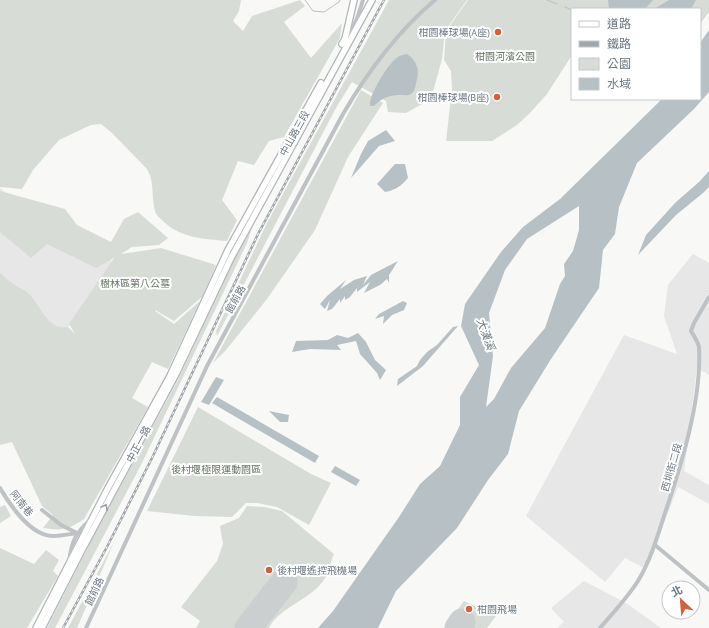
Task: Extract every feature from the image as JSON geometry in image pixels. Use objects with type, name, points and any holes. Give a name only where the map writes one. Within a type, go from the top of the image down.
[{"type":"main road","name":"中山路三段","points":[[231,258],[348,39],[353,0]]},
{"type":"main road","name":"中山路三段","points":[[222,262],[348,39],[372,0]]},
{"type":"main road","name":"中正一路","points":[[94,521],[176,374],[231,258]]},
{"type":"main road","name":"中正一路","points":[[36,628],[71,565],[170,376],[222,262]]},
{"type":"main road","name":"中正一路","points":[[42,628],[71,565]]},
{"type":"street","points":[[348,39],[363,0]]},
{"type":"street","name":"館前路","points":[[86,628],[207,366],[354,94],[404,30],[435,0]]},
{"type":"street","name":"西圳街二段","points":[[600,628],[618,608],[638,581],[655,546],[676,482],[690,428],[696,395],[699,345],[691,331],[709,297]]},
{"type":"street","name":"阿南巷","points":[[0,488],[9,503],[23,520],[38,531],[46,535],[54,536],[78,533]]},
{"type":"street","points":[[42,510],[61,525],[78,533]]},
{"type":"street","points":[[71,565],[74,538],[78,533],[94,521]]},
{"type":"street","points":[[655,546],[709,590]]},
{"type":"shaded area","points":[[0,188],[56,233],[108,255],[113,264],[73,324],[64,329],[50,324],[0,275]]},
{"type":"shaded area","points":[[693,254],[709,263],[709,375],[697,368],[684,471],[709,485],[709,504],[678,487],[646,569],[625,558],[605,582],[526,516],[624,335],[677,354],[664,316],[668,285]]},
{"type":"shaded area","points":[[584,581],[626,603],[661,628],[557,628],[564,622],[551,608]]},
{"type":"green space","points":[[0,0],[241,0],[239,11],[233,21],[243,31],[252,16],[300,0],[305,6],[284,22],[311,58],[342,23],[340,38],[284,137],[269,141],[254,165],[238,161],[222,200],[237,220],[227,241],[193,237],[177,231],[163,221],[155,211],[152,184],[147,169],[112,133],[101,124],[91,125],[59,140],[33,170],[22,189],[0,187]]},
{"type":"green space","points":[[389,0],[467,0],[445,31],[442,59],[431,99],[406,113],[388,112],[386,101],[352,82],[337,106],[217,336],[216,331],[267,223]]},
{"type":"green space","name":"柑園河濱公園","points":[[468,0],[709,0],[709,12],[701,23],[701,8],[571,8],[571,57],[547,94],[530,113],[517,125],[492,141],[446,141],[452,89],[451,71],[444,60],[446,31]]},
{"type":"green space","points":[[361,90],[383,103],[348,157],[315,230],[267,299],[226,350],[213,363]]},
{"type":"green space","name":"樹林區第八公墓","points":[[0,191],[65,209],[77,225],[111,242],[124,219],[138,212],[168,238],[159,245],[132,247],[121,254],[161,248],[216,265],[203,296],[174,321],[155,310],[174,324],[200,301],[168,369],[152,362],[132,398],[148,407],[84,519],[65,529],[43,528],[53,515],[42,506],[12,442],[0,445],[0,273],[28,293],[50,321],[61,327],[68,327],[75,334],[69,324],[114,258],[96,268],[47,244],[31,258],[0,232]]},
{"type":"green space","points":[[254,222],[247,243],[141,465],[55,628],[47,628],[93,537],[178,380],[242,243]]},
{"type":"green space","name":"後村堰極限運動園區","points":[[198,407],[311,474],[331,483],[309,525],[277,507],[257,503],[246,503],[232,517],[194,516],[147,511]]},
{"type":"green space","points":[[5,505],[11,516],[0,523],[0,507]]},
{"type":"green space","name":"後村堰遙控飛機場","points":[[247,506],[264,507],[282,511],[334,554],[328,572],[320,585],[313,592],[280,614],[269,628],[196,628],[200,621],[181,607],[217,561],[223,544],[220,526],[239,518]]},
{"type":"green space","points":[[114,542],[77,628],[68,628]]},
{"type":"green space","points":[[0,548],[34,564],[46,550],[59,560],[53,571],[58,576],[27,628],[0,628]]},
{"type":"green space","name":"柑園飛場","points":[[464,601],[496,616],[487,628],[444,628]]},
{"type":"water","points":[[608,0],[653,0],[646,8],[609,8]]},
{"type":"water","points":[[669,0],[696,0],[692,8],[656,8]]},
{"type":"water","name":"大漢溪","points":[[709,30],[709,92],[694,109],[637,163],[619,207],[615,234],[603,250],[599,288],[551,359],[519,411],[508,454],[488,480],[457,528],[396,591],[378,628],[318,628],[333,611],[399,517],[420,484],[440,466],[460,425],[460,397],[479,365],[461,326],[465,304],[501,252],[523,227],[560,199],[661,100],[701,100],[701,42]],"holes":[[[579,206],[579,230],[573,251],[564,264],[565,276],[560,284],[545,328],[511,368],[494,399],[486,407],[493,356],[489,313],[505,270],[527,239]]]},
{"type":"water","points":[[407,54],[416,63],[418,71],[415,89],[413,92],[409,95],[394,95],[387,97],[380,100],[374,106],[370,106],[372,95],[385,72],[394,60],[401,55]]},
{"type":"water","points":[[386,130],[395,141],[379,146],[351,178],[368,141]]},
{"type":"water","points":[[395,164],[405,164],[408,178],[398,187],[385,192],[377,184]]},
{"type":"water","points":[[709,171],[709,187],[676,215],[638,255],[646,235],[676,202]]},
{"type":"water","points":[[398,261],[389,275],[389,283],[387,279],[380,285],[364,293],[370,282],[357,292],[357,288],[350,297],[345,300],[345,296],[340,303],[340,299],[332,309],[327,311],[330,300],[325,309],[320,304],[346,280],[340,289],[354,280],[367,276],[363,285],[371,275]]},
{"type":"water","points":[[403,301],[407,303],[404,310],[392,315],[383,324],[384,316],[375,319],[379,314]]},
{"type":"water","points":[[458,326],[423,366],[397,386],[398,379],[417,366],[427,352],[437,345],[453,327]]},
{"type":"water","points":[[358,333],[366,342],[375,360],[386,370],[380,380],[377,373],[360,354],[356,341],[337,345],[341,350],[310,349],[292,352],[296,341],[328,340],[337,335],[348,338]]},
{"type":"water","points":[[216,377],[224,380],[209,405],[201,402]]},
{"type":"water","points":[[217,397],[319,456],[315,463],[212,403]]},
{"type":"water","points":[[269,411],[289,415],[288,422],[280,422]]},
{"type":"water","points":[[335,466],[360,480],[356,486],[331,472]]},
{"type":"waterway","points":[[305,0],[313,11],[324,12],[340,0]]},
{"type":"waterway","points":[[547,0],[557,4]]},
{"type":"waterway","points":[[565,7],[571,10]]},
{"type":"runway","points":[[248,628],[284,582]]},
{"type":"runway","points":[[458,628],[462,622]]},
{"type":"railway","points":[[63,628],[108,545],[152,458],[258,234],[384,0]]},
{"type":"place","name":"柑園棒球場(A座)","points":[[498,32]]},
{"type":"place","name":"柑園棒球場(B座)","points":[[497,97]]},
{"type":"place","name":"後村堰遙控飛機場","points":[[269,570]]},
{"type":"place","name":"柑園飛場","points":[[469,609]]}]
